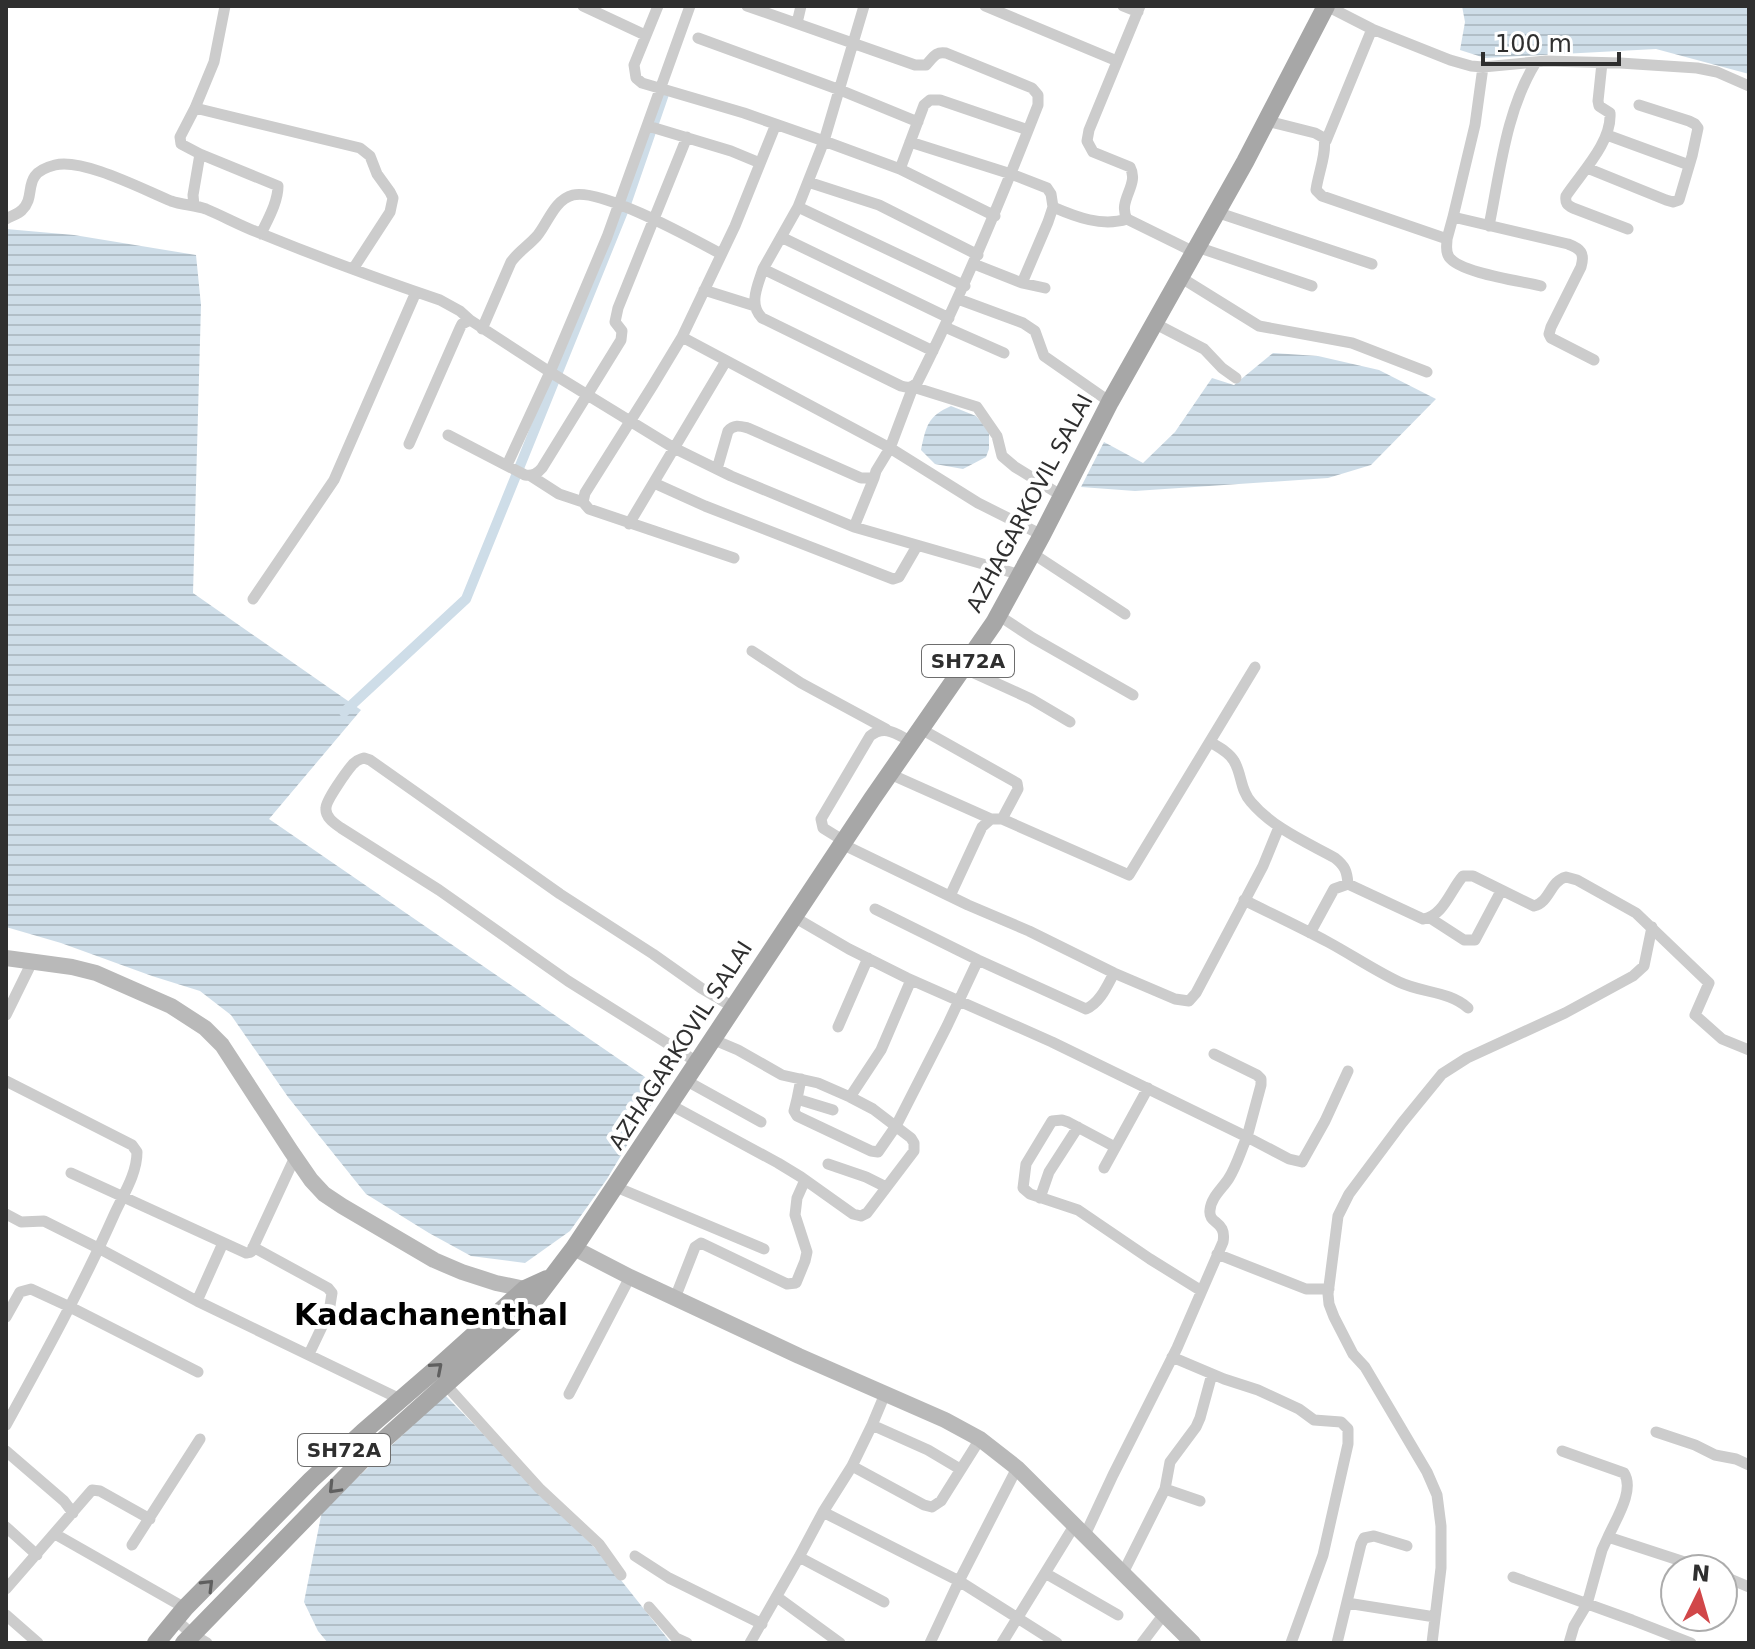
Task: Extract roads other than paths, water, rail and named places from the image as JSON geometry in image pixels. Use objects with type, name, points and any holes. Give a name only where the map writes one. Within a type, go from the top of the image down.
[{"type":"main road","name":"AZHAGARKOVIL SALAI","points":[[194,1640],[369,1453],[407,1406],[550,1278],[574,1248],[843,842],[998,615],[1110,402],[1267,121],[1326,6]]},
{"type":"main road","points":[[6,958],[96,973],[171,1006],[205,1028],[222,1045],[295,1157],[324,1194],[434,1260],[531,1293]]},
{"type":"main road","points":[[574,1248],[630,1277],[945,1420],[980,1439],[1017,1468],[1193,1643]]},
{"type":"main road","name":"AZHAGARKOVIL SALAI","points":[[156,1643],[180,1614],[311,1480],[363,1432],[446,1385],[524,1314],[531,1293]]},
{"type":"street","points":[[225,6],[214,62],[180,141],[200,154],[278,186],[276,199],[261,234]]},
{"type":"street","points":[[583,6],[645,35]]},
{"type":"street","points":[[658,6],[634,65],[636,78],[642,83],[776,124],[900,169],[995,216]]},
{"type":"street","points":[[510,467],[555,375],[607,237],[623,207],[665,90],[690,6]]},
{"type":"street","points":[[747,6],[915,65],[926,65],[935,54],[946,53],[1032,88],[1038,95],[1038,105],[995,216],[965,286],[913,387],[890,448],[876,471],[854,527]]},
{"type":"street","points":[[797,23],[801,6]]},
{"type":"street","points":[[864,6],[824,141],[798,207],[763,269],[755,293],[757,314],[901,386],[977,407],[997,436],[1002,456],[1062,496]]},
{"type":"street","points":[[985,6],[1117,61]]},
{"type":"street","points":[[1123,6],[1139,9],[1087,141],[1093,152],[1133,171],[1134,177],[1123,205],[1127,219],[1196,250],[1312,286]]},
{"type":"street","points":[[1326,6],[1372,29],[1450,60],[1483,67],[1536,62],[1708,70],[1749,86]]},
{"type":"street","points":[[1372,29],[1326,141],[1317,182],[1318,192],[1329,199],[1447,239]]},
{"type":"street","points":[[698,38],[918,122]]},
{"type":"street","points":[[1489,226],[1511,122],[1536,62]]},
{"type":"street","points":[[1602,63],[1598,101],[1599,106],[1610,113],[1607,135],[1566,196],[1566,201],[1568,205],[1628,229]]},
{"type":"street","points":[[1483,67],[1475,125],[1447,239],[1447,253],[1463,268],[1541,286]]},
{"type":"street","points":[[900,169],[924,105],[930,100],[940,100],[1028,130]]},
{"type":"street","points":[[1587,168],[1673,202],[1679,200],[1698,132],[1695,124],[1639,105]]},
{"type":"street","points":[[195,108],[366,152],[390,192],[392,205],[353,269]]},
{"type":"street","points":[[1267,121],[1320,135],[1326,141]]},
{"type":"street","points":[[583,502],[585,493],[682,337],[735,226],[776,124]]},
{"type":"street","points":[[652,127],[760,163]]},
{"type":"street","points":[[1607,135],[1689,165]]},
{"type":"street","points":[[528,476],[542,468],[621,340],[622,331],[615,317],[687,137]]},
{"type":"street","points":[[910,142],[1047,188],[1053,207],[1022,283]]},
{"type":"street","points":[[194,206],[200,154]]},
{"type":"street","points":[[6,219],[24,208],[38,172],[58,164],[70,164],[118,177],[450,305],[482,329],[630,422],[717,469],[854,527],[1021,575]]},
{"type":"street","points":[[808,182],[879,205],[1022,283],[1045,288]]},
{"type":"street","points":[[482,329],[517,253],[536,237],[562,201],[572,196],[583,195],[654,219],[721,254]]},
{"type":"street","points":[[798,207],[965,286]]},
{"type":"street","points":[[1053,207],[1103,222],[1127,219]]},
{"type":"street","points":[[1216,212],[1372,264]]},
{"type":"street","points":[[1453,217],[1568,244],[1582,252],[1581,267],[1549,331],[1551,338],[1594,360]]},
{"type":"street","points":[[781,237],[1004,353]]},
{"type":"street","points":[[763,269],[933,351]]},
{"type":"street","points":[[1180,277],[1259,326],[1364,346],[1427,372]]},
{"type":"street","points":[[704,290],[755,306]]},
{"type":"street","points":[[253,599],[334,480],[416,292]]},
{"type":"street","points":[[958,299],[1023,323],[1035,331],[1044,356],[1110,402]]},
{"type":"street","points":[[409,444],[460,328],[470,320]]},
{"type":"street","points":[[1154,323],[1204,349],[1236,378]]},
{"type":"street","points":[[682,337],[890,448],[978,503],[1042,535]]},
{"type":"street","points":[[629,524],[726,361]]},
{"type":"street","points":[[717,469],[728,431],[737,426],[748,428],[861,478],[874,478]]},
{"type":"street","points":[[448,435],[559,494],[583,502],[589,509],[734,558]]},
{"type":"street","points":[[654,483],[719,512],[893,579],[899,577],[917,546]]},
{"type":"street","points":[[1032,553],[1125,614]]},
{"type":"street","points":[[998,615],[1133,695]]},
{"type":"street","points":[[752,651],[801,683],[886,730]]},
{"type":"street","points":[[890,774],[1129,875],[1255,667]]},
{"type":"street","points":[[963,668],[1031,699],[1070,722]]},
{"type":"street","points":[[950,896],[982,827],[997,819],[1018,789],[1017,783],[916,735],[880,730],[870,736],[821,819],[823,828],[843,842],[950,896],[1175,999],[1189,1001],[1196,993],[1263,866],[1279,827]]},
{"type":"street","points":[[1210,742],[1236,763],[1250,802],[1279,827],[1335,858],[1347,870],[1348,884]]},
{"type":"street","points":[[697,1062],[568,981],[439,890],[331,821],[325,806],[329,799],[354,762],[364,758],[370,760],[560,894],[733,1007]]},
{"type":"street","points":[[1310,933],[1334,889],[1348,884],[1423,919],[1437,913],[1463,876],[1473,876],[1534,906],[1543,903],[1556,881],[1566,877],[1636,913],[1655,929],[1709,983],[1695,1015],[1722,1039],[1749,1050]]},
{"type":"street","points":[[1430,918],[1464,940],[1475,940],[1501,891]]},
{"type":"street","points":[[1244,900],[1400,983],[1449,996],[1468,1008]]},
{"type":"street","points":[[875,909],[1086,1009],[1093,1007],[1114,973]]},
{"type":"street","points":[[794,917],[911,980],[1148,1088],[1289,1159],[1302,1162],[1348,1071]]},
{"type":"street","points":[[1432,1643],[1441,1568],[1437,1495],[1427,1472],[1365,1367],[1353,1354],[1329,1304],[1338,1216],[1349,1194],[1442,1074],[1467,1058],[1565,1013],[1633,976],[1644,966],[1655,929]]},
{"type":"street","points":[[838,1027],[868,958]]},
{"type":"street","points":[[801,1079],[794,1111],[797,1116],[875,1152],[881,1150],[896,1126],[978,960]]},
{"type":"street","points":[[6,1015],[32,962]]},
{"type":"street","points":[[850,1097],[881,1050],[911,980]]},
{"type":"street","points":[[669,1104],[778,1163],[853,1214],[861,1216],[867,1213],[914,1151],[911,1138],[873,1109],[818,1083],[782,1075],[712,1039]]},
{"type":"street","points":[[1002,1643],[1045,1573],[1080,1530],[1113,1475],[1172,1357],[1223,1242],[1225,1232],[1209,1214],[1210,1207],[1229,1178],[1247,1137],[1261,1090],[1261,1079],[1214,1054]]},
{"type":"street","points":[[685,1080],[761,1122]]},
{"type":"street","points":[[6,1425],[100,1249],[137,1160],[137,1152],[132,1145],[7,1085]]},
{"type":"street","points":[[1104,1168],[1148,1088]]},
{"type":"street","points":[[797,1099],[833,1110]]},
{"type":"street","points":[[1115,1147],[1062,1120],[1052,1121],[1026,1164],[1023,1188],[1025,1192],[1078,1210],[1200,1290]]},
{"type":"street","points":[[1040,1198],[1049,1172],[1078,1127]]},
{"type":"street","points":[[71,1173],[246,1253],[251,1252],[295,1157]]},
{"type":"street","points":[[828,1164],[886,1187]]},
{"type":"street","points":[[675,1298],[695,1247],[701,1243],[787,1284],[796,1283],[807,1252],[795,1215],[797,1198],[805,1180]]},
{"type":"street","points":[[616,1187],[764,1249]]},
{"type":"street","points":[[6,1214],[21,1222],[44,1221],[407,1406]]},
{"type":"street","points":[[197,1301],[223,1243]]},
{"type":"street","points":[[253,1247],[332,1293],[329,1312],[309,1354]]},
{"type":"street","points":[[1217,1254],[1306,1289],[1329,1289]]},
{"type":"street","points":[[569,1394],[630,1277]]},
{"type":"street","points":[[6,1317],[20,1292],[31,1289],[198,1372]]},
{"type":"street","points":[[1172,1357],[1258,1390],[1299,1409],[1314,1420],[1337,1421],[1348,1429],[1348,1444],[1323,1555],[1291,1643]]},
{"type":"street","points":[[1123,1573],[1165,1489],[1170,1462],[1196,1427],[1212,1374]]},
{"type":"street","points":[[446,1385],[539,1488],[599,1544],[621,1575]]},
{"type":"street","points":[[754,1641],[823,1512],[852,1466],[885,1394]]},
{"type":"street","points":[[872,1425],[928,1450],[960,1469]]},
{"type":"street","points":[[1656,1432],[1749,1465]]},
{"type":"street","points":[[132,1545],[200,1439]]},
{"type":"street","points":[[852,1466],[932,1507],[941,1501],[980,1439]]},
{"type":"street","points":[[6,1451],[64,1501],[73,1513]]},
{"type":"street","points":[[1562,1451],[1624,1473],[1629,1480],[1629,1489],[1602,1550],[1587,1604],[1574,1626],[1569,1643]]},
{"type":"street","points":[[930,1643],[1017,1468]]},
{"type":"street","points":[[1165,1489],[1200,1501]]},
{"type":"street","points":[[6,1589],[90,1492],[96,1490],[150,1519]]},
{"type":"street","points":[[823,1512],[959,1581],[1057,1643]]},
{"type":"street","points":[[6,1527],[37,1555]]},
{"type":"street","points":[[55,1534],[180,1614],[194,1640]]},
{"type":"street","points":[[1337,1643],[1364,1538],[1374,1536],[1407,1546]]},
{"type":"street","points":[[1608,1537],[1659,1554]]},
{"type":"street","points":[[635,1556],[669,1578],[762,1624]]},
{"type":"street","points":[[799,1557],[884,1602]]},
{"type":"street","points":[[1045,1573],[1118,1615]]},
{"type":"street","points":[[1513,1577],[1691,1643]]},
{"type":"street","points":[[777,1597],[840,1643]]},
{"type":"street","points":[[1347,1603],[1435,1617]]},
{"type":"street","points":[[649,1607],[676,1638],[687,1643]]},
{"type":"street","points":[[1142,1643],[1164,1614]]},
{"type":"street","points":[[6,1615],[38,1643]]},
{"type":"waterway","points":[[344,712],[466,599],[626,204],[665,91]]},
{"type":"district","name":"Kadachanenthal","points":[[431,1315]]}]
